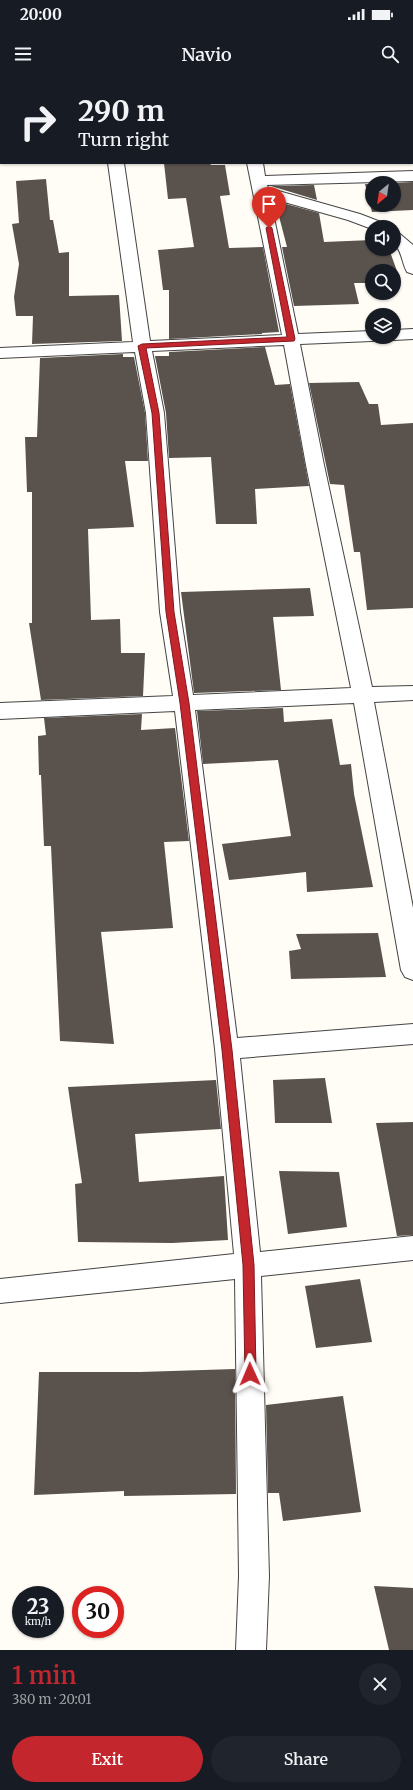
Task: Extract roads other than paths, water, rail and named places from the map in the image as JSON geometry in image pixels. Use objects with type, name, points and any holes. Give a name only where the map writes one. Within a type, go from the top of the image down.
[{"type":"street","points":[[116,164],[142,346],[155,413],[170,612],[184,703],[227,1050],[248,1265],[254,1576],[251,1650]]},
{"type":"street","points":[[258,178],[386,170],[413,176]]},
{"type":"street","points":[[258,178],[365,221]]},
{"type":"street","points":[[258,178],[315,465],[363,695],[413,970]]},
{"type":"street","points":[[401,242],[405,245],[413,269]]},
{"type":"street","points":[[401,335],[413,334]]},
{"type":"street","points":[[0,353],[365,336]]},
{"type":"street","points":[[0,711],[413,693]]},
{"type":"street","points":[[227,1050],[413,1034]]},
{"type":"street","points":[[0,1292],[413,1248]]}]
